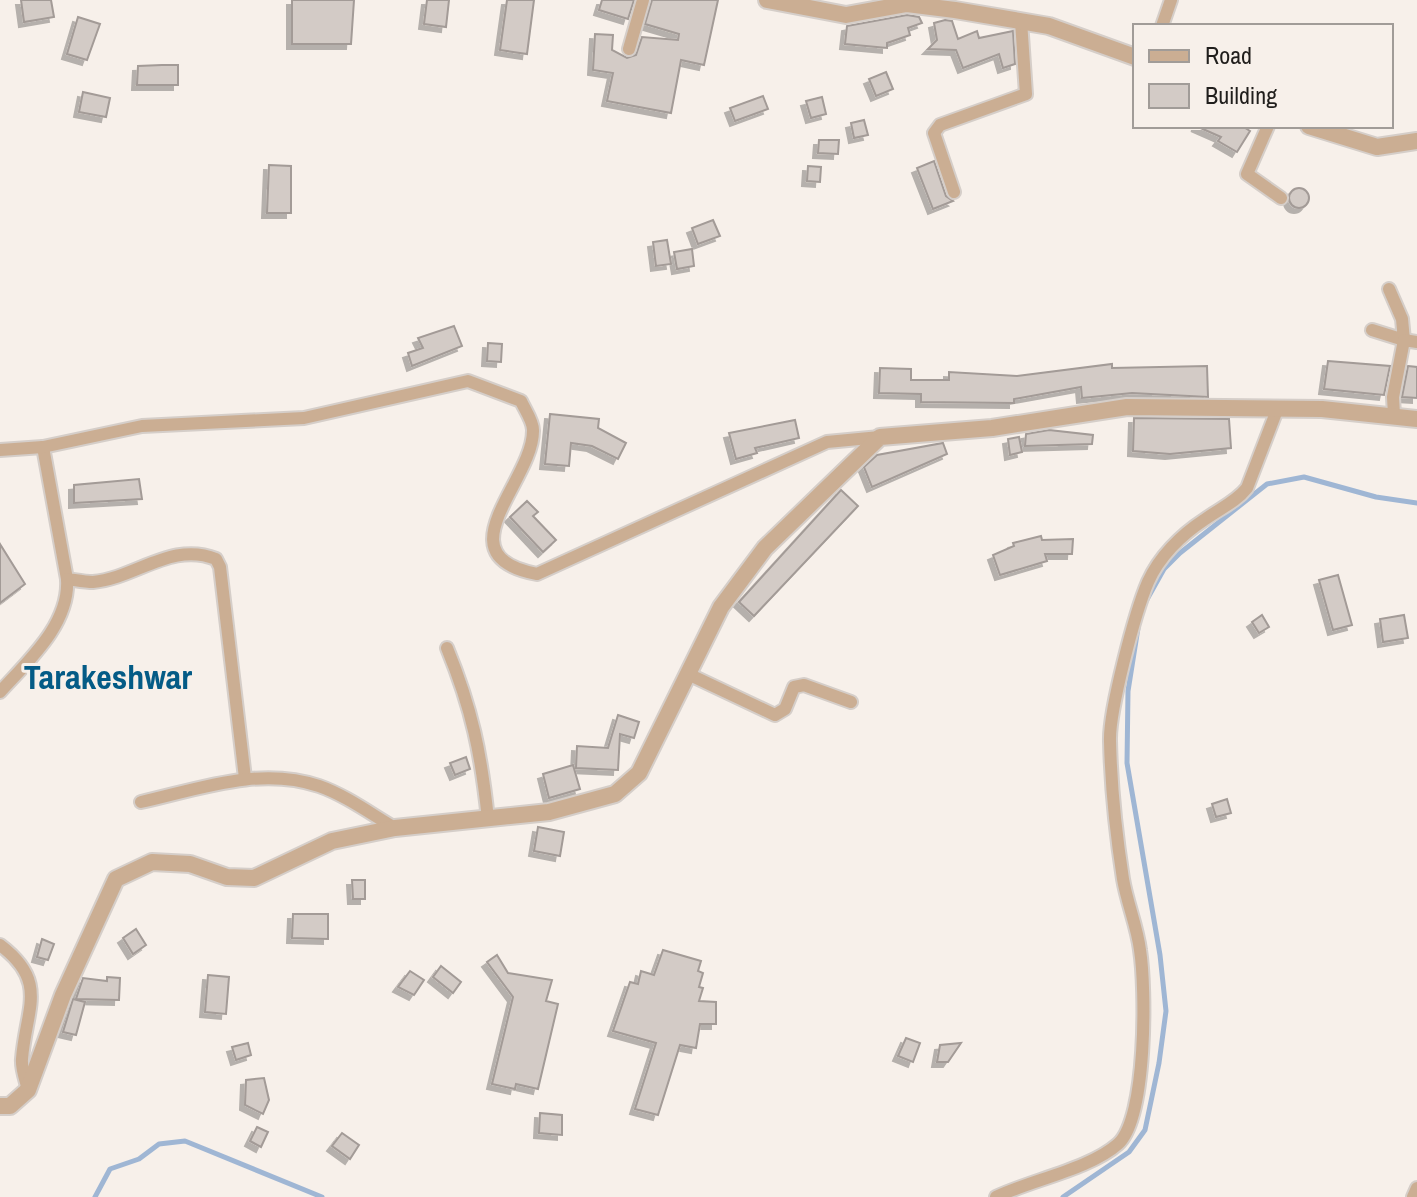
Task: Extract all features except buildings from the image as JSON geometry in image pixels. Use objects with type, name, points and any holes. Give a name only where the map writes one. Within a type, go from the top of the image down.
[{"type":"street","points":[[629,49],[643,0]]},
{"type":"street","points":[[767,0],[846,15],[907,2],[956,5],[1052,27],[1133,56]]},
{"type":"street","points":[[1163,24],[1171,0]]},
{"type":"street","points":[[954,192],[934,133],[940,125],[1026,94],[1021,21]]},
{"type":"street","points":[[1267,128],[1247,174],[1281,198]]},
{"type":"street","points":[[1315,128],[1377,147],[1417,141]]},
{"type":"street","points":[[1389,289],[1410,341],[1393,397],[1394,415]]},
{"type":"street","points":[[1372,330],[1410,341]]},
{"type":"street","points":[[0,450],[43,447],[142,426],[304,418],[468,381],[521,401],[534,427],[530,450],[491,532],[496,554],[516,570],[537,574],[827,442],[992,428],[1127,407],[1277,410],[1394,415],[1417,419]]},
{"type":"street","points":[[996,1197],[1093,1159],[1119,1144],[1127,1130],[1137,1089],[1146,1003],[1140,950],[1123,880],[1110,732],[1136,618],[1149,579],[1170,548],[1203,520],[1240,497],[1247,488],[1277,410]]},
{"type":"street","points":[[0,1106],[10,1106],[28,1090],[63,995],[116,879],[152,862],[190,864],[227,877],[254,878],[332,841],[395,828],[549,812],[615,794],[639,773],[721,607],[765,548],[880,437]]},
{"type":"street","points":[[0,692],[35,654],[60,617],[68,593],[43,447]]},
{"type":"street","points":[[67,579],[92,582],[165,557],[202,554],[216,559],[220,567],[245,778]]},
{"type":"street","points":[[447,648],[468,699],[481,750],[488,819]]},
{"type":"street","points":[[688,674],[775,715],[785,709],[794,687],[804,685],[851,702]]},
{"type":"street","points":[[141,802],[245,778],[287,779],[320,786],[395,828]]},
{"type":"street","points":[[0,945],[21,962],[32,982],[31,1014],[21,1063],[28,1090]]},
{"type":"street","points":[[1413,1197],[1417,1188]]},
{"type":"waterway","points":[[1145,603],[1164,569],[1180,553],[1267,484],[1304,477],[1376,497],[1417,503]]},
{"type":"waterway","points":[[1063,1197],[1129,1152],[1145,1130],[1166,1011],[1160,955],[1127,763],[1128,691],[1138,628]]},
{"type":"waterway","points":[[95,1197],[110,1169],[139,1159],[159,1144],[185,1141],[322,1197]]},
{"type":"district","name":"Tarakeshwar","points":[[108,677]]}]
